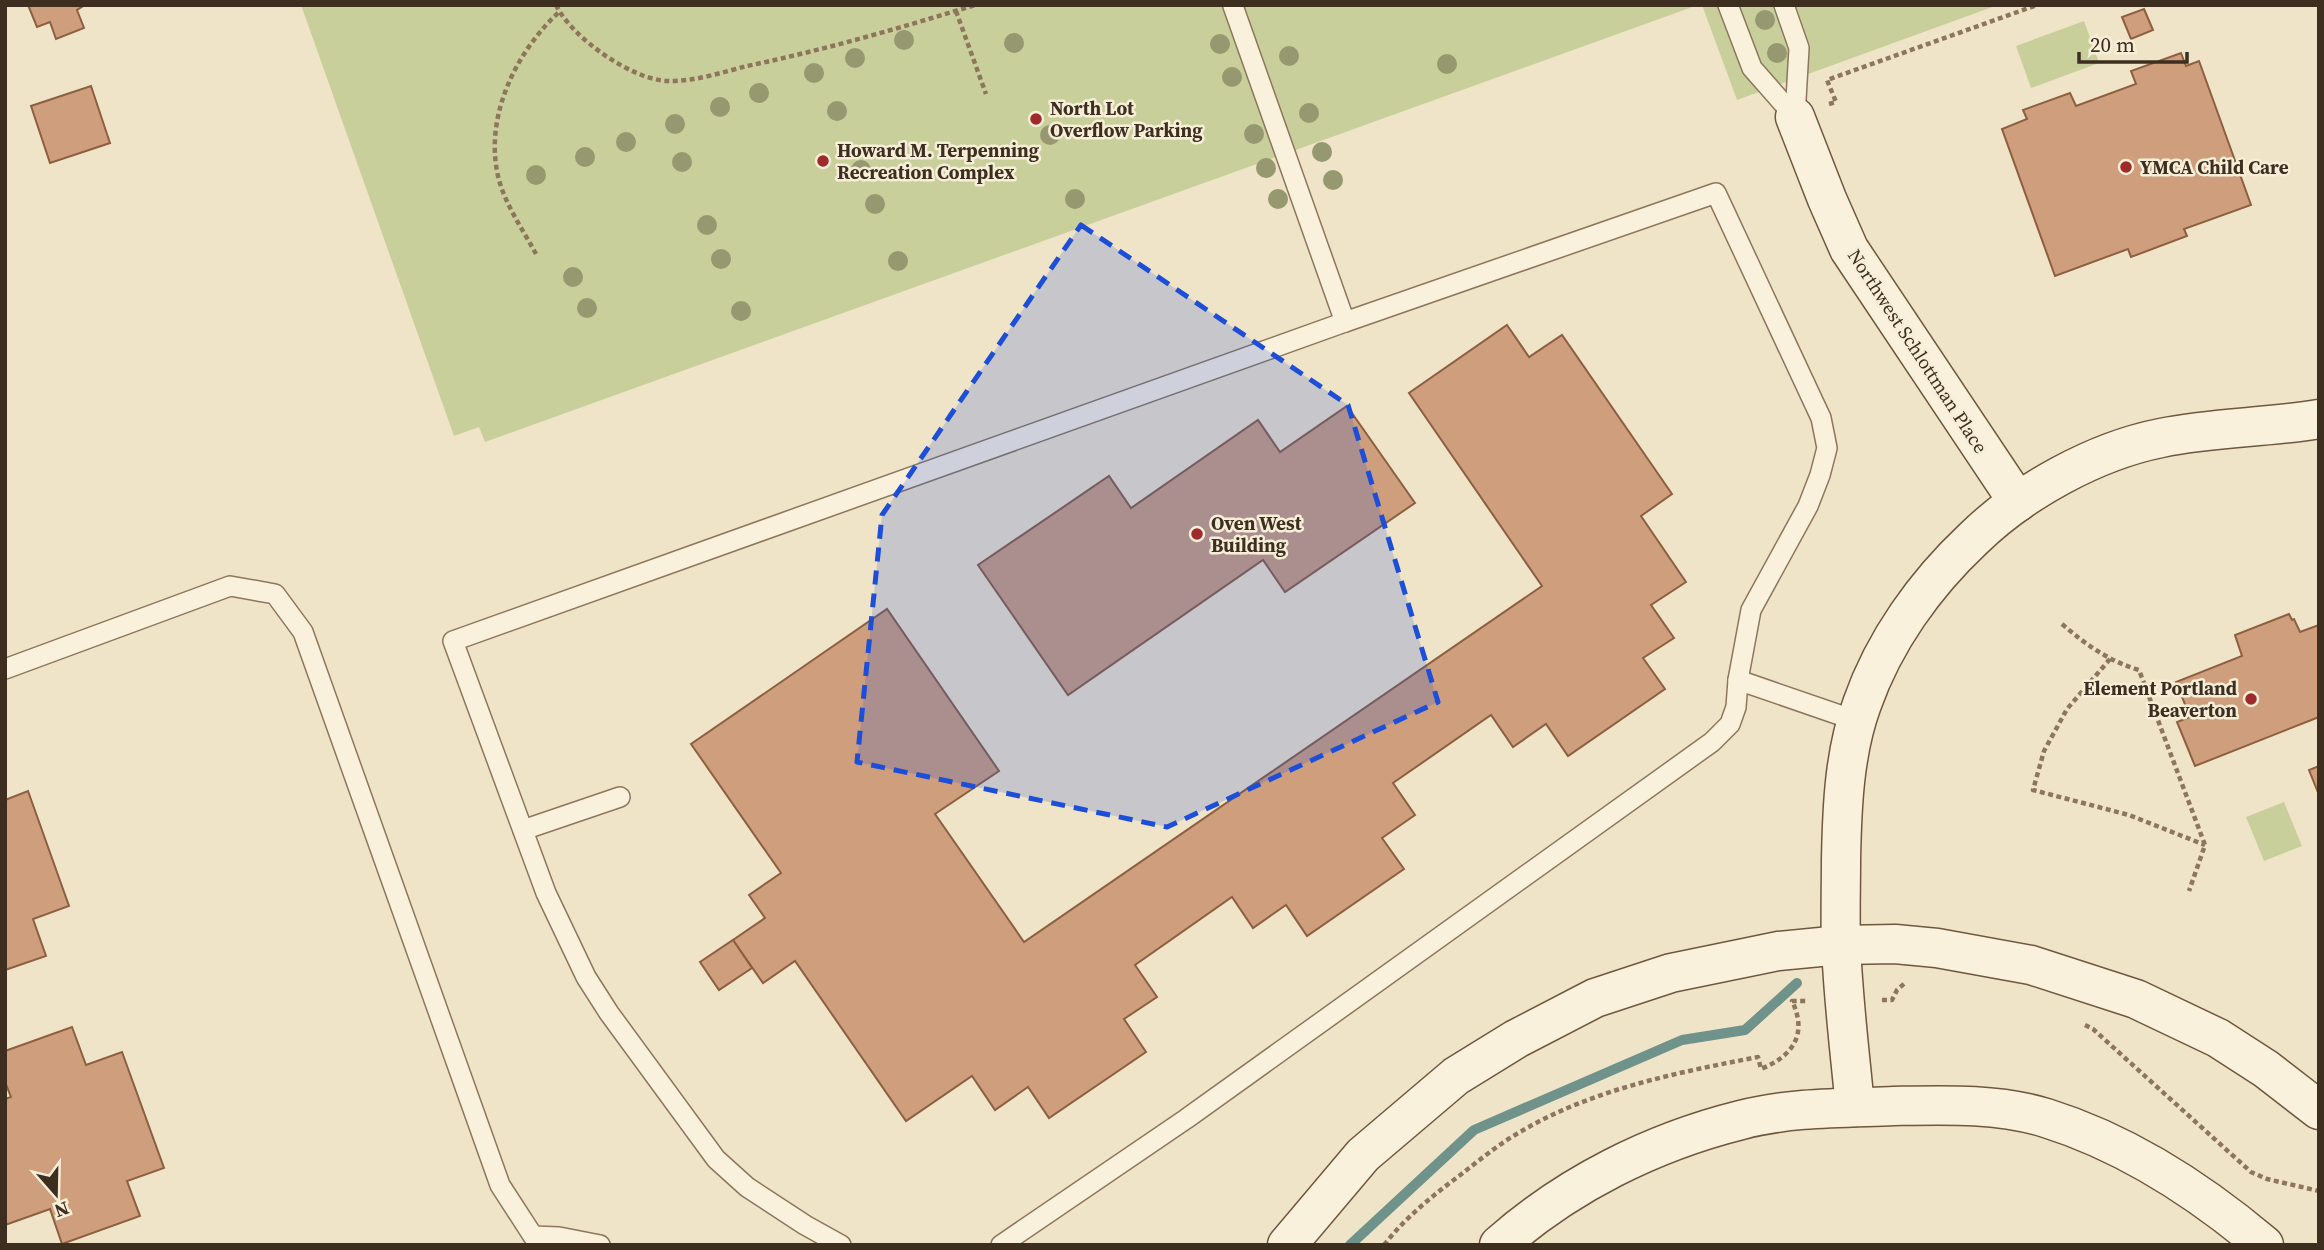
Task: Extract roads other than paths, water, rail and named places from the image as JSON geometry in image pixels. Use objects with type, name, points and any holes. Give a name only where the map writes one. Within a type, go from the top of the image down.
[{"type":"street","name":"Northwest Schlottman Place","points":[[1795,117],[1826,199],[1849,249],[2018,502]]},
{"type":"street","points":[[1855,1107],[1841,945],[1842,808],[1849,751],[1861,705],[1877,669],[1898,629],[1920,596],[1988,524],[2062,475],[2101,457],[2161,438],[2319,419]]},
{"type":"street","points":[[1287,1245],[1363,1155],[1456,1076],[1516,1039],[1595,998],[1671,973],[1778,951],[1841,945],[1895,944],[1937,947],[2031,965],[2136,999],[2218,1038],[2266,1069],[2319,1110]]},
{"type":"street","points":[[1499,1245],[1586,1182],[1651,1149],[1742,1119],[1795,1111],[1935,1105],[1998,1108],[2045,1117],[2090,1135],[2136,1157],[2220,1208],[2264,1245]]},
{"type":"lane","name":"Northwest Schlottman Place","points":[[1728,5],[1752,68],[1795,117]]},
{"type":"lane","name":"Northwest Schlottman Place","points":[[1784,5],[1799,48],[1795,117]]},
{"type":"lane","points":[[1233,6],[1345,322]]},
{"type":"lane","points":[[841,1245],[747,1187],[716,1159],[608,1013],[586,977],[551,904],[453,641],[1345,322],[1716,193],[1821,418],[1827,447],[1821,475],[1808,506],[1751,610],[1738,680],[1737,707],[1730,724],[1712,742],[1185,1119],[1002,1245]]},
{"type":"lane","points":[[5,668],[230,586],[275,594],[303,632],[500,1185],[533,1236],[572,1239],[600,1245]]},
{"type":"lane","points":[[1738,680],[1857,721]]},
{"type":"lane","points":[[523,830],[620,797]]},
{"type":"waterway","points":[[1350,1245],[1474,1130],[1682,1040],[1745,1030],[1797,983]]},
{"type":"place","name":"North Lot Overflow Parking","points":[[1036,119]]},
{"type":"place","name":"Howard M. Terpenning Recreation Complex","points":[[823,161]]},
{"type":"place","name":"YMCA Child Care","points":[[2126,167]]},
{"type":"place","name":"Oven West Building","points":[[1197,534]]},
{"type":"place","name":"Element Portland Beaverton","points":[[2251,699]]}]
